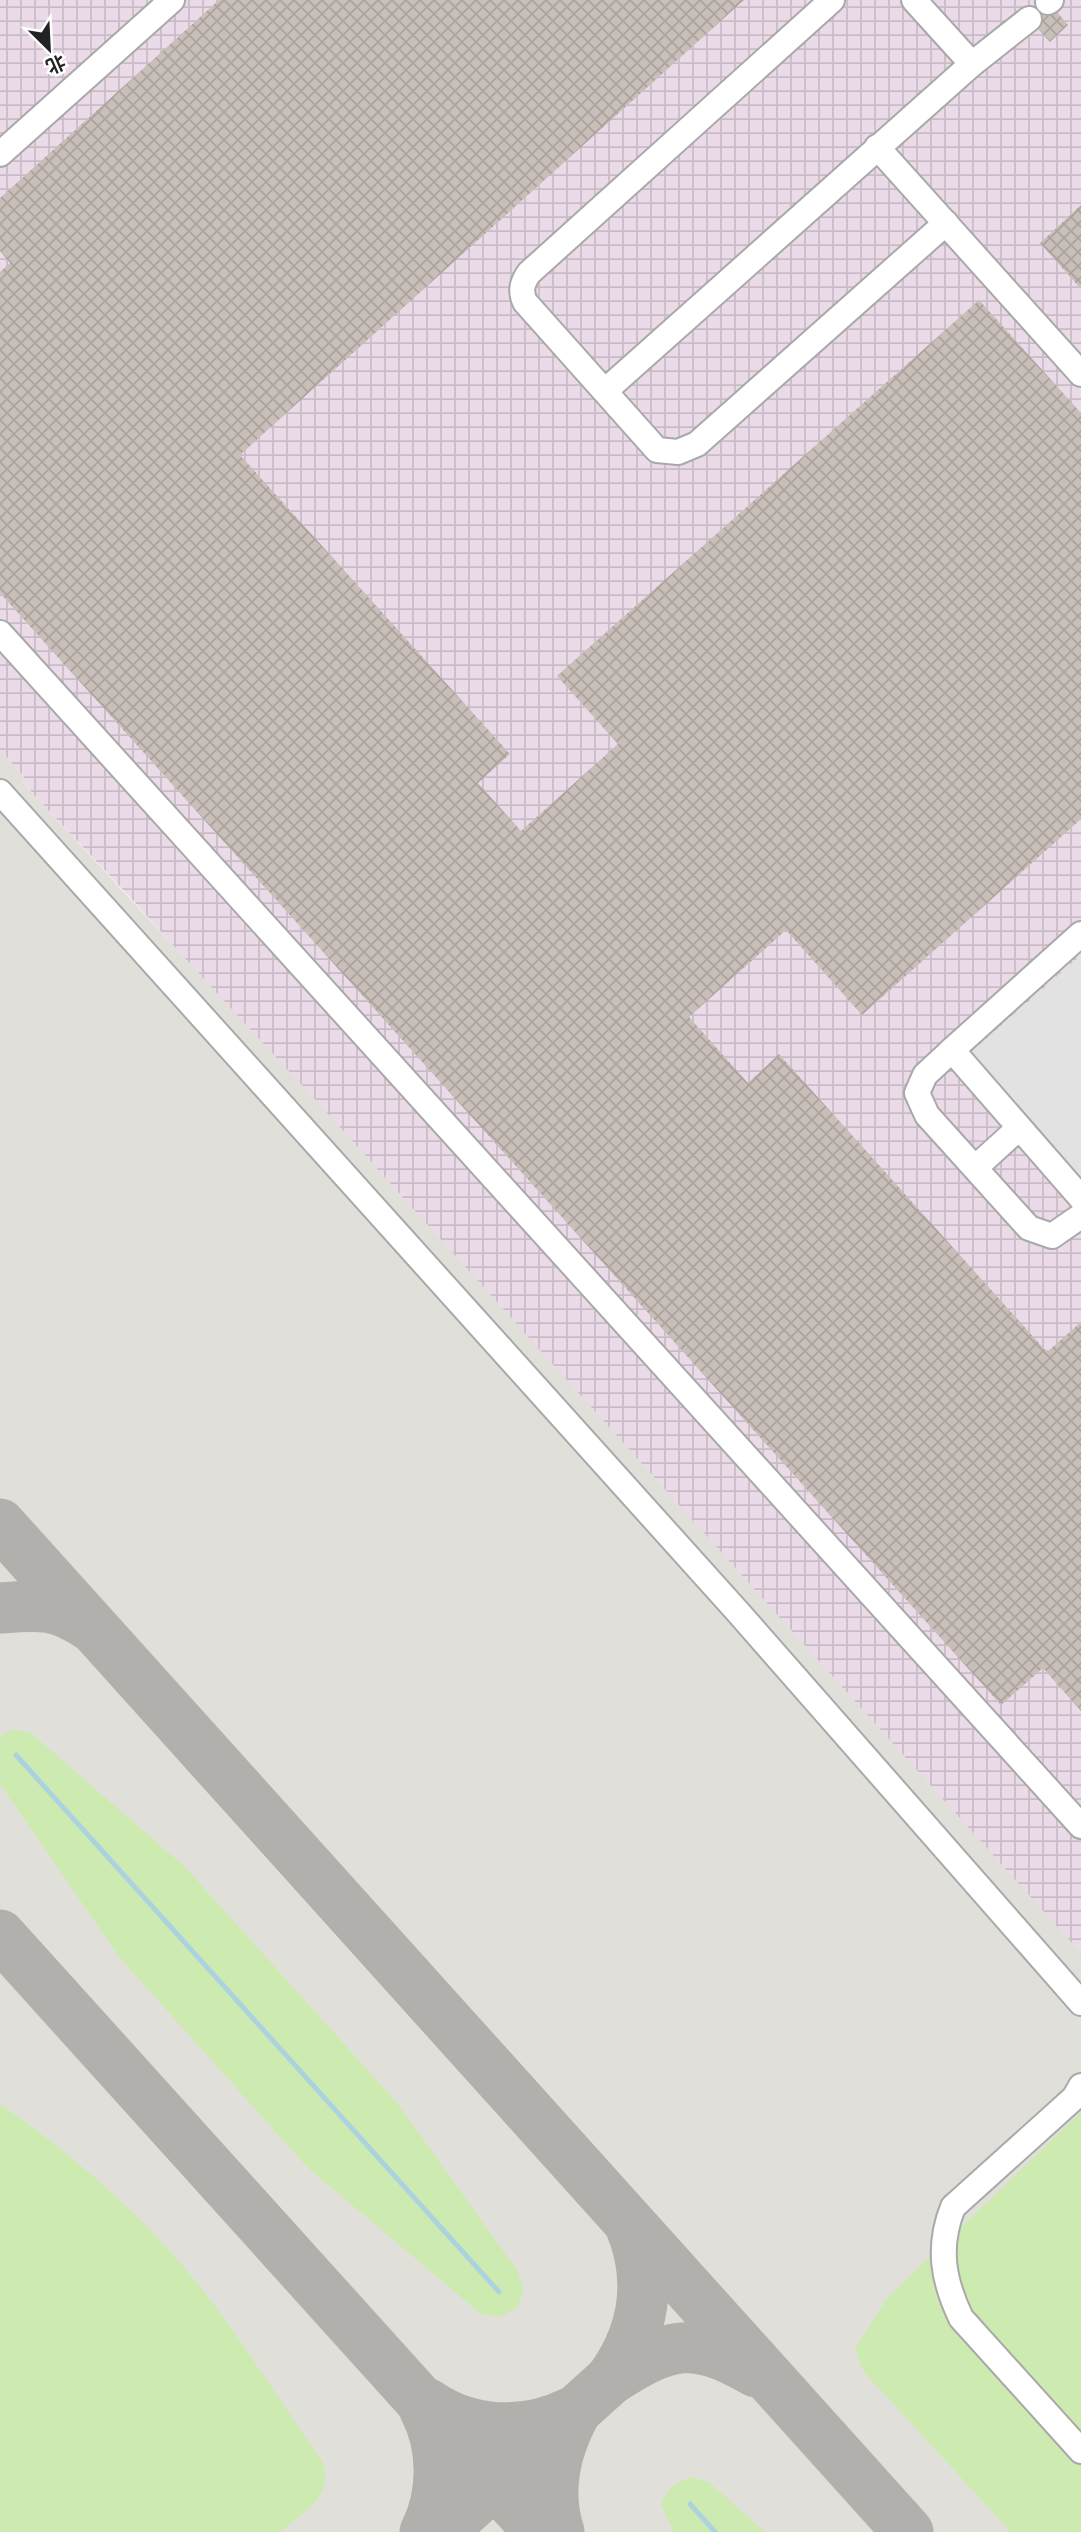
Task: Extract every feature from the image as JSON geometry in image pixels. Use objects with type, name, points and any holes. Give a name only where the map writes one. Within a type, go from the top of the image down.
[{"type":"lane","points":[[0,154],[172,0]]},
{"type":"lane","points":[[832,0],[528,273],[521,294],[525,302],[657,450],[678,452],[697,444],[946,223]]},
{"type":"lane","points":[[914,0],[972,64]]},
{"type":"lane","points":[[605,391],[877,147],[972,64],[1030,19]]},
{"type":"lane","points":[[877,147],[1081,374]]},
{"type":"lane","points":[[0,633],[1081,1826]]},
{"type":"lane","points":[[0,792],[746,1621],[1081,2003]]},
{"type":"lane","points":[[1081,934],[925,1075],[917,1093],[927,1115],[1029,1228],[1052,1237],[1081,1216]]},
{"type":"lane","points":[[951,1050],[1081,1198]]},
{"type":"lane","points":[[976,1167],[1019,1128]]},
{"type":"lane","points":[[1081,2086],[1074,2098],[953,2207],[943,2231],[942,2259],[949,2292],[961,2318],[1081,2451]]},
{"type":"shaded area","points":[[0,0],[1081,0],[1081,1964],[130,897],[34,795],[22,780],[24,777],[0,750]]},
{"type":"shaded area","points":[[0,750],[24,777],[22,781],[34,795],[313,1097],[1081,1953],[1081,2532],[0,2532]]},
{"type":"shaded area","points":[[1081,955],[1081,1178],[970,1053]]},
{"type":"green space","points":[[11,1730],[30,1732],[185,1867],[398,2104],[517,2270],[524,2289],[518,2307],[500,2317],[481,2314],[307,2167],[120,1958],[0,1784],[0,1737]]},
{"type":"green space","points":[[0,2104],[110,2191],[184,2267],[221,2314],[322,2461],[325,2474],[321,2494],[307,2510],[280,2532],[0,2532]]},
{"type":"green space","points":[[1081,2112],[1081,2532],[1011,2532],[863,2371],[855,2349],[887,2298]]},
{"type":"green space","points":[[693,2477],[710,2483],[765,2532],[674,2532],[661,2505],[673,2486]]},
{"type":"building","points":[[219,0],[744,0],[240,455],[510,754],[478,783],[521,831],[618,744],[557,676],[979,300],[1081,413],[1081,819],[862,1015],[786,930],[689,1017],[748,1083],[779,1054],[1047,1352],[1081,1322],[1081,1711],[1043,1668],[1001,1705],[0,593],[0,272],[10,263],[0,251],[0,198]]},
{"type":"building","points":[[1058,13],[1068,25],[1050,42],[1039,30],[1043,16]]},
{"type":"building","points":[[1081,205],[1081,289],[1040,243]]},
{"type":"waterway","points":[[16,1755],[499,2292]]},
{"type":"waterway","points":[[690,2504],[715,2532]]},
{"type":"taxiway","points":[[0,1524],[908,2532]]},
{"type":"taxiway","points":[[0,1608],[47,1607],[67,1613],[90,1626]]},
{"type":"taxiway","points":[[0,1935],[539,2532]]},
{"type":"taxiway","points":[[610,2380],[631,2343],[642,2305],[642,2266],[630,2225]]},
{"type":"taxiway","points":[[441,2532],[610,2380],[650,2357],[666,2351],[698,2348],[734,2360],[756,2372]]},
{"type":"taxiway","points":[[428,2404],[462,2421],[498,2428],[535,2425],[570,2413]]},
{"type":"taxiway","points":[[424,2408],[435,2438],[439,2470],[436,2502],[425,2532]]},
{"type":"taxiway","points":[[559,2532],[553,2501],[555,2471],[562,2441],[575,2413]]}]
